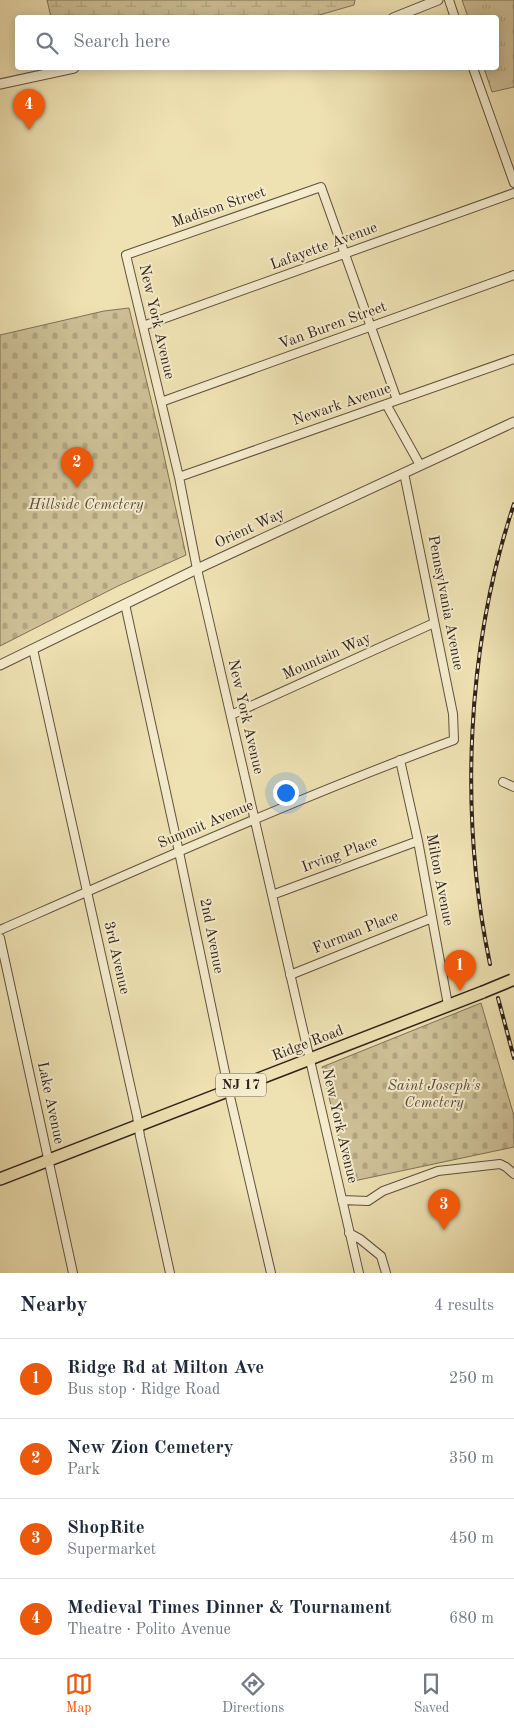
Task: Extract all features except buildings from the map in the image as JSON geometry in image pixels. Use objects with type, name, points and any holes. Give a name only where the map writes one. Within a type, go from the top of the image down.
[{"type":"main road","name":"Ridge Road","points":[[0,1179],[513,980]]},
{"type":"street","points":[[400,15],[438,0]]},
{"type":"street","points":[[449,0],[455,15]]},
{"type":"street","points":[[0,84],[65,70]]},
{"type":"street","points":[[474,70],[514,183]]},
{"type":"street","name":"Madison Street","points":[[126,255],[321,187],[346,254]]},
{"type":"street","name":"Lafayette Avenue","points":[[143,326],[514,193]]},
{"type":"street","points":[[346,254],[397,400]]},
{"type":"street","name":"New York Avenue","points":[[126,255],[179,477],[197,569],[358,1273]]},
{"type":"street","name":"Van Buren Street","points":[[161,402],[514,275]]},
{"type":"street","name":"Newark Avenue","points":[[179,477],[514,359]]},
{"type":"street","points":[[386,404],[420,465]]},
{"type":"street","name":"Orient Way","points":[[0,665],[197,569],[514,422]]},
{"type":"street","name":"Pennsylvania Avenue","points":[[404,473],[453,714],[454,740]]},
{"type":"street","name":"2nd Avenue","points":[[125,604],[228,1090],[271,1273]]},
{"type":"street","name":"Mountain Way","points":[[231,715],[434,623]]},
{"type":"street","name":"3rd Avenue","points":[[33,649],[170,1273]]},
{"type":"street","name":"Summit Avenue","points":[[0,930],[255,819],[454,740]]},
{"type":"street","name":"Milton Avenue","points":[[400,760],[418,842],[448,1005]]},
{"type":"street","points":[[503,782],[514,787]]},
{"type":"street","name":"Irving Place","points":[[272,895],[418,842]]},
{"type":"street","name":"Furman Place","points":[[290,975],[432,918]]},
{"type":"street","name":"Lake Avenue","points":[[0,938],[73,1273]]},
{"type":"street","points":[[342,1200],[368,1201],[394,1187],[438,1171],[500,1164],[506,1166],[514,1174]]},
{"type":"street","points":[[350,1233],[381,1256],[386,1273]]},
{"type":"green space","points":[[47,0],[355,0],[354,5],[319,15],[51,15]]},
{"type":"green space","points":[[462,0],[514,0],[514,87],[492,92],[485,70],[499,70],[499,15],[467,15]]},
{"type":"green space","name":"Hillside Cemetery","points":[[129,308],[186,555],[118,586],[0,646],[0,335],[104,311]]},
{"type":"green space","name":"Saint Joseph's Cemetery","points":[[481,1003],[514,1116],[514,1147],[349,1182],[322,1067]]},
{"type":"railway","points":[[490,964],[480,908],[474,850],[471,791],[472,732],[477,673],[486,615],[498,559],[514,504]]},
{"type":"railway","points":[[498,998],[514,1058]]},
{"type":"place","name":"Medieval Times Dinner & Tournament","points":[[29,130]]},
{"type":"place","name":"New Zion Cemetery","points":[[77,488]]},
{"type":"place","name":"Ridge Rd at Milton Ave","points":[[460,991]]},
{"type":"place","name":"ShopRite","points":[[444,1230]]}]
